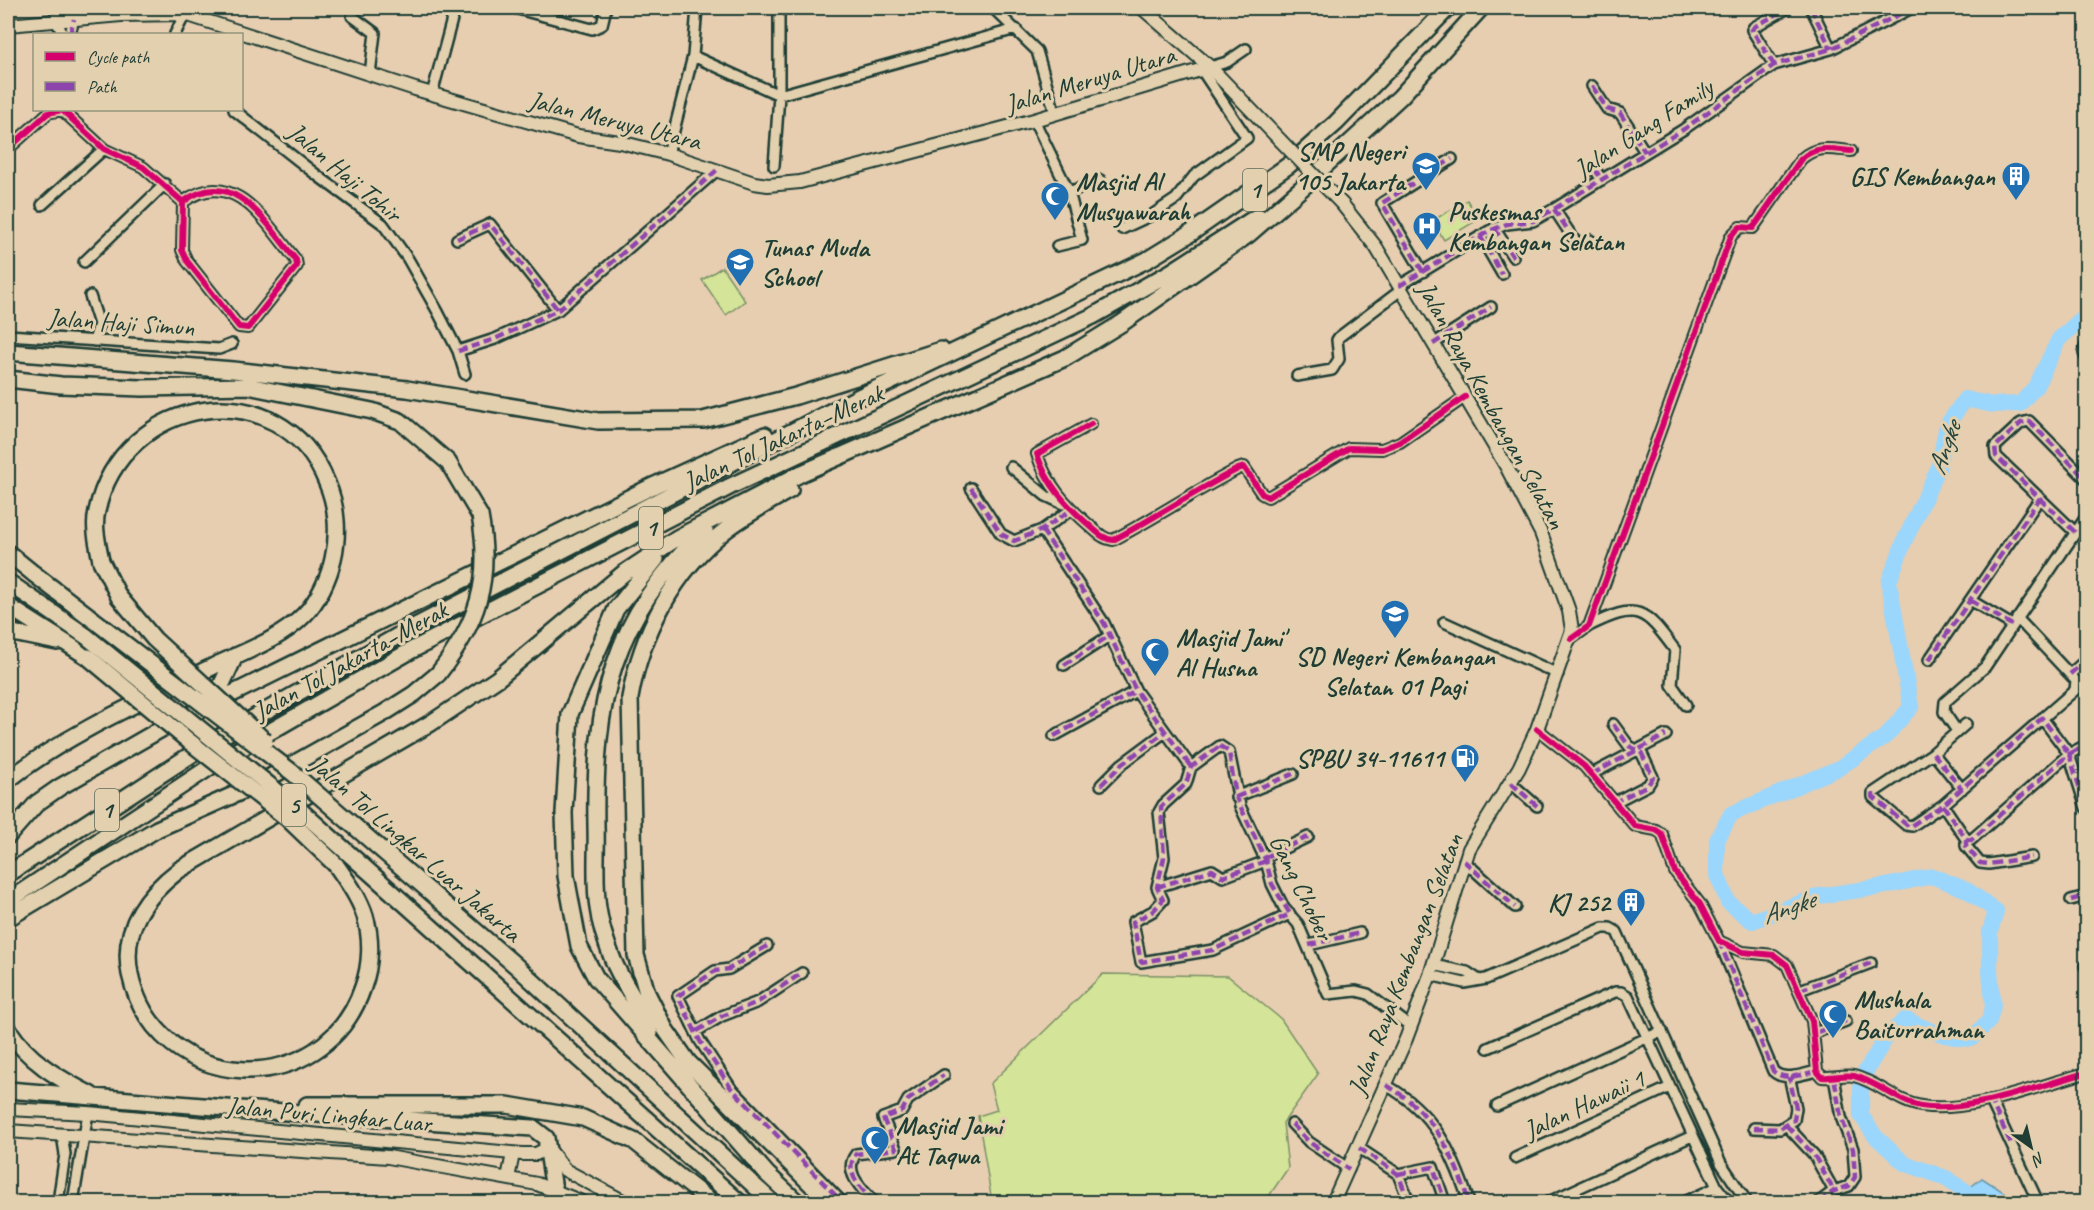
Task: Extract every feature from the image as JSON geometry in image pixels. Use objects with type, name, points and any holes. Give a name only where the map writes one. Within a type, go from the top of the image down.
[{"type":"highway","name":"Jalan Tol Jakarta–Merak","points":[[8,874],[206,745],[410,629],[861,396],[1147,260],[1251,193],[1289,165],[1336,123],[1448,8]]},
{"type":"highway","name":"Jalan Tol Jakarta–Merak","points":[[8,901],[219,761],[412,650],[731,486],[1093,316],[1171,272],[1310,181],[1400,96],[1481,8]]},
{"type":"highway","points":[[8,606],[88,657],[190,742],[288,819],[336,865],[360,904],[369,939],[366,978],[356,1006],[341,1028],[326,1042],[283,1066],[254,1071],[211,1065],[184,1054],[169,1043],[145,1014],[134,993],[128,962],[134,920],[146,901],[163,884],[200,857],[430,723],[497,679],[624,573],[678,538],[851,451],[1065,358],[1173,288],[1249,234],[1310,181]]},
{"type":"highway","points":[[8,352],[233,370],[294,379],[407,389],[598,421],[703,420],[796,396],[991,335]]},
{"type":"highway","points":[[8,379],[61,385],[142,388],[248,386],[372,411],[400,421],[448,462],[480,516],[484,540],[484,581],[472,621],[458,649],[438,674],[414,694],[255,784],[157,829],[8,918]]},
{"type":"highway","points":[[8,836],[19,820],[45,797],[163,728],[655,485],[861,396]]},
{"type":"highway","points":[[8,780],[45,751],[235,656],[264,643],[304,616],[324,585],[333,559],[336,528],[334,498],[321,468],[307,448],[289,430],[267,418],[242,411],[213,410],[190,411],[170,419],[141,436],[120,458],[96,512],[101,561],[119,597],[154,639],[266,741],[293,773]]},
{"type":"highway","points":[[829,1203],[687,1062],[664,1029],[651,1002],[636,955],[630,699],[634,671],[658,612],[702,553],[725,531],[749,514],[851,451]]},
{"type":"highway","points":[[653,1043],[648,1027],[613,960],[598,908],[596,775],[601,717],[612,668],[626,633],[643,601],[680,554],[728,511]]},
{"type":"highway","points":[[678,538],[646,569],[616,609],[575,698],[570,714],[567,751],[564,813],[566,876],[579,946],[596,978],[767,1174],[794,1200]]},
{"type":"highway","name":"Jalan Tol Lingkar Luar Jakarta","points":[[8,553],[293,773],[515,966],[772,1203]]},
{"type":"highway","name":"Jalan Tol Lingkar Luar Jakarta","points":[[8,582],[86,636],[302,811],[739,1203]]},
{"type":"highway","points":[[8,632],[69,645]]},
{"type":"highway","points":[[213,703],[235,656]]},
{"type":"highway","points":[[8,1029],[19,1045],[46,1070],[89,1096]]},
{"type":"highway","points":[[8,1090],[239,1109],[533,1128],[543,1133],[548,1148],[554,1190]]},
{"type":"highway","points":[[239,1109],[336,1104],[461,1104],[507,1105],[557,1112],[583,1118],[634,1141],[711,1203]]},
{"type":"main road","name":"Jalan Raya Kembangan Selatan","points":[[1142,8],[1280,140],[1342,204],[1376,247],[1506,466],[1541,533],[1571,617],[1571,639],[1537,729],[1511,783],[1480,830],[1464,861],[1432,970],[1359,1149],[1333,1203]]},
{"type":"main road","name":"Jalan Meruya Utara","points":[[8,25],[63,30],[74,15],[204,13],[370,74],[432,94],[578,136],[628,144],[668,154],[754,183],[768,184],[800,182],[1034,120],[1205,68]]},
{"type":"main road","name":"Jalan Puri Lingkar Luar","points":[[8,1109],[88,1113],[513,1154],[536,1154],[548,1148]]},
{"type":"main road","name":"Jalan Puri Lingkar Luar","points":[[8,1131],[388,1157],[507,1178],[554,1190],[582,1203]]},
{"type":"main road","points":[[548,1148],[565,1170],[625,1203]]},
{"type":"main road","points":[[507,1178],[513,1154]]},
{"type":"street","points":[[56,8],[63,30]]},
{"type":"street","points":[[432,94],[455,8]]},
{"type":"street","points":[[514,8],[592,30],[602,25],[606,8]]},
{"type":"street","points":[[668,154],[693,56],[697,8]]},
{"type":"street","points":[[774,166],[779,95],[780,8]]},
{"type":"street","points":[[993,8],[1037,51],[1055,113]]},
{"type":"street","points":[[1774,65],[1753,28],[1788,8]]},
{"type":"street","points":[[1811,8],[1831,49]]},
{"type":"street","name":"Jalan Gang Family","points":[[1297,376],[1332,370],[1340,359],[1338,338],[1400,288],[1480,236],[1507,224],[1533,221],[1645,153],[1774,65],[1831,49],[1912,8]]},
{"type":"street","points":[[176,33],[185,14]]},
{"type":"street","points":[[352,16],[375,33],[370,74]]},
{"type":"street","points":[[693,56],[779,95],[1016,28]]},
{"type":"street","points":[[1122,229],[1152,215],[1176,199],[1194,176],[1247,138],[1205,68],[1227,62],[1246,49]]},
{"type":"street","points":[[1592,86],[1607,109],[1620,113],[1645,153]]},
{"type":"street","points":[[8,149],[48,113],[57,111]]},
{"type":"street","points":[[63,111],[109,149]]},
{"type":"street","points":[[68,111],[73,120],[103,146],[143,167],[183,202],[182,250],[187,261],[239,327],[247,328],[297,266],[297,261],[242,198],[212,188],[199,192],[183,202]]},
{"type":"street","name":"Jalan Haji Tohir","points":[[235,111],[383,224],[408,259],[458,351],[465,374]]},
{"type":"street","points":[[1034,120],[1069,192],[1082,240],[1057,246]]},
{"type":"street","points":[[1589,626],[1731,236],[1740,227],[1753,228],[1801,159],[1810,151],[1819,148],[1851,151]]},
{"type":"street","points":[[42,205],[109,149]]},
{"type":"street","points":[[1423,272],[1382,204],[1452,159]]},
{"type":"street","points":[[1594,168],[1602,180]]},
{"type":"street","points":[[458,351],[495,339],[558,310],[717,170]]},
{"type":"street","points":[[1069,192],[1100,180]]},
{"type":"street","points":[[84,262],[165,184]]},
{"type":"street","points":[[1554,208],[1576,244],[1590,240]]},
{"type":"street","points":[[457,239],[490,224],[558,310]]},
{"type":"street","points":[[1494,228],[1513,257]]},
{"type":"street","points":[[1480,236],[1502,274]]},
{"type":"street","points":[[90,296],[99,324],[94,341]]},
{"type":"street","points":[[1433,344],[1491,307]]},
{"type":"street","name":"Jalan Haji Simun","points":[[8,335],[219,349],[232,344]]},
{"type":"street","points":[[2086,345],[2084,353],[2086,358]]},
{"type":"street","points":[[1091,424],[1037,454],[1050,484],[1068,507],[1107,540],[1113,540],[1142,526],[1186,496],[1238,469],[1244,467],[1248,470],[1262,494],[1268,496],[1349,448],[1382,449],[1400,442],[1465,397]]},
{"type":"street","points":[[2075,532],[1996,456],[1994,449],[2021,423],[2029,422],[2086,479]]},
{"type":"street","points":[[1011,467],[1046,496],[1068,507]]},
{"type":"street","points":[[971,488],[1000,534],[1008,540],[1020,540],[1042,530],[1068,507]]},
{"type":"street","points":[[1929,660],[2040,498]]},
{"type":"street","points":[[1957,731],[1944,712],[1945,702],[1985,668],[2014,621],[2086,517]]},
{"type":"street","points":[[1042,530],[1109,636],[1136,691],[1191,767],[1186,784],[1163,805],[1160,812],[1164,858],[1157,887],[1162,903],[1133,922],[1141,962],[1213,950],[1290,914]]},
{"type":"street","points":[[1966,724],[1933,753],[1873,793],[1873,797],[1909,827],[1943,805],[2077,686],[2070,674],[2014,621],[1970,600]]},
{"type":"street","points":[[1571,639],[1589,626],[1617,612],[1637,612],[1650,619],[1675,650],[1672,685],[1686,705]]},
{"type":"street","points":[[1444,622],[1558,674]]},
{"type":"street","points":[[1064,665],[1109,636]]},
{"type":"street","points":[[2070,674],[2086,660]]},
{"type":"street","points":[[1054,736],[1136,691]]},
{"type":"street","points":[[2042,718],[2069,754],[2086,808]]},
{"type":"street","points":[[1613,724],[1629,746],[1637,749],[1652,772],[1652,782],[1615,802]]},
{"type":"street","points":[[1537,729],[1592,774],[1635,826],[1656,830],[1662,834],[1675,872],[1700,904],[1719,941],[1773,1071],[1777,1075],[1794,1076],[1817,1071]]},
{"type":"street","points":[[1101,785],[1122,764],[1166,732]]},
{"type":"street","points":[[1592,774],[1666,735]]},
{"type":"street","points":[[1966,839],[1975,838],[2069,754],[2086,745]]},
{"type":"street","name":"Gang Chober","points":[[1191,767],[1215,748],[1225,747],[1230,757],[1236,797],[1265,859],[1272,884],[1308,945],[1328,994],[1356,991],[1368,994],[1410,1026]]},
{"type":"street","points":[[1933,753],[1962,789]]},
{"type":"street","points":[[1236,797],[1293,774]]},
{"type":"street","points":[[1511,783],[1537,806]]},
{"type":"street","points":[[1943,805],[1966,839],[1966,846],[1980,863],[1989,864],[2032,857]]},
{"type":"street","points":[[1157,887],[1212,870],[1223,877],[1308,837]]},
{"type":"street","points":[[1464,861],[1515,907]]},
{"type":"street","points":[[2071,900],[2086,896]]},
{"type":"street","points":[[1432,970],[1467,972],[1479,980],[1486,979],[1610,928],[1621,938],[1655,1034],[1670,1087],[1717,1187],[1729,1203]]},
{"type":"street","points":[[1308,945],[1360,933]]},
{"type":"street","points":[[1719,941],[1743,952],[1767,953],[1781,959],[1800,990],[1815,1033],[1817,1071],[1822,1077],[1854,1076],[1922,1106],[1991,1101],[2086,1073]]},
{"type":"street","points":[[767,946],[729,969],[715,971],[678,994],[700,1041],[731,1088],[842,1203]]},
{"type":"street","points":[[1800,990],[1871,963]]},
{"type":"street","points":[[697,1031],[722,1016],[766,997],[802,973]]},
{"type":"street","points":[[1488,1048],[1615,992],[1628,996],[1655,1034],[1720,1163],[1747,1203]]},
{"type":"street","points":[[1815,1033],[1846,1021]]},
{"type":"street","points":[[1497,1106],[1655,1034]]},
{"type":"street","points":[[874,1203],[857,1184],[851,1164],[853,1157],[856,1154],[896,1149],[883,1118],[902,1111],[908,1100],[945,1074]]},
{"type":"street","points":[[1754,1128],[1772,1130],[1787,1126],[1796,1116],[1790,1082],[1794,1076]]},
{"type":"street","points":[[1819,1203],[1834,1191],[1852,1182],[1856,1161],[1841,1117],[1834,1077]]},
{"type":"street","points":[[1386,1085],[1403,1095],[1445,1141],[1469,1203]]},
{"type":"street","name":"Jalan Hawaii 1","points":[[1515,1158],[1670,1087]]},
{"type":"street","points":[[1991,1101],[2038,1203]]},
{"type":"street","points":[[73,1203],[88,1113]]},
{"type":"street","points":[[1292,1124],[1309,1142],[1349,1169]]},
{"type":"street","points":[[1787,1126],[1814,1155],[1834,1191]]},
{"type":"street","points":[[58,1203],[65,1154],[62,1135]]},
{"type":"street","points":[[1548,1203],[1692,1136]]},
{"type":"street","points":[[1359,1149],[1398,1174],[1409,1203]]},
{"type":"street","points":[[1398,1174],[1433,1167],[1444,1203]]},
{"type":"street","points":[[1684,1203],[1717,1187]]},
{"type":"green space","points":[[1467,200],[1479,219],[1444,240],[1432,221]]},
{"type":"green space","points":[[722,267],[745,301],[726,315],[702,280]]},
{"type":"green space","points":[[1103,974],[1228,976],[1281,1019],[1318,1074],[1283,1123],[1288,1168],[1265,1202],[1048,1202],[1047,1197],[992,1202],[978,1116],[997,1110],[990,1084]]},
{"type":"water","points":[[1982,1178],[2019,1202],[1965,1202],[1962,1194]]},
{"type":"waterway","name":"Angke","points":[[1982,1202],[1946,1178],[1904,1163],[1875,1136],[1861,1115],[1861,1079],[1887,1036],[1906,1019],[1937,1033],[1971,1039],[1989,1021],[1993,1006],[1990,932],[1996,911],[1967,890],[1932,876],[1886,886],[1819,896],[1752,921],[1728,902],[1717,874],[1717,840],[1731,814],[1839,768],[1886,736],[1911,707],[1889,582],[1904,542],[1938,469],[1947,425],[1965,399],[1993,405],[2020,404],[2036,386],[2059,339],[2086,315]]},
{"type":"marked path","points":[[1774,65],[1752,30],[1788,8]]},
{"type":"marked path","points":[[1811,8],[1831,49]]},
{"type":"marked path","points":[[1399,286],[1489,231],[1507,224],[1533,221],[1554,209],[1684,129],[1774,65],[1831,49],[1912,8]]},
{"type":"marked path","points":[[70,33],[74,19]]},
{"type":"marked path","points":[[1592,86],[1607,109],[1620,113],[1645,152]]},
{"type":"marked path","points":[[1423,272],[1382,203],[1452,159]]},
{"type":"marked path","points":[[1594,168],[1602,180]]},
{"type":"marked path","points":[[458,351],[495,339],[558,310],[717,170]]},
{"type":"marked path","points":[[1554,209],[1577,244],[1590,240]]},
{"type":"marked path","points":[[457,239],[490,224],[558,310]]},
{"type":"marked path","points":[[1494,228],[1513,257]]},
{"type":"marked path","points":[[1480,236],[1502,274]]},
{"type":"marked path","points":[[1433,344],[1491,307]]},
{"type":"marked path","points":[[2086,345],[2084,353],[2086,358]]},
{"type":"marked path","points":[[2075,532],[1996,456],[1995,447],[2021,423],[2029,421],[2086,479]]},
{"type":"marked path","points":[[971,488],[1001,534],[1014,541],[1042,530],[1071,510]]},
{"type":"marked path","points":[[1929,660],[2040,498]]},
{"type":"marked path","points":[[1042,530],[1104,623],[1136,691],[1191,767]]},
{"type":"marked path","points":[[1970,600],[2012,625]]},
{"type":"marked path","points":[[1064,665],[1109,636]]},
{"type":"marked path","points":[[2070,674],[2086,660]]},
{"type":"marked path","points":[[1054,736],[1136,691]]},
{"type":"marked path","points":[[1873,793],[1873,797],[1909,827],[1943,805],[2042,718],[2069,754],[2086,745]]},
{"type":"marked path","points":[[1613,724],[1629,746],[1641,752],[1653,777],[1648,785],[1615,802]]},
{"type":"marked path","points":[[1101,785],[1122,764],[1165,732]]},
{"type":"marked path","points":[[1592,774],[1666,735]]},
{"type":"marked path","points":[[1220,746],[1229,752],[1236,797],[1266,861],[1272,884],[1290,914],[1213,950],[1141,962],[1133,922],[1153,911],[1163,900],[1157,887],[1164,858],[1161,807],[1186,784],[1191,767],[1220,746]]},
{"type":"marked path","points":[[1933,753],[1962,789]]},
{"type":"marked path","points":[[1943,805],[1966,839],[1971,840],[2069,754],[2086,808]]},
{"type":"marked path","points":[[1236,797],[1293,774]]},
{"type":"marked path","points":[[1511,783],[1537,806]]},
{"type":"marked path","points":[[1264,858],[1308,837]]},
{"type":"marked path","points":[[1966,839],[1966,846],[1980,863],[1989,864],[2032,857]]},
{"type":"marked path","points":[[1157,887],[1212,870],[1223,877],[1266,861]]},
{"type":"marked path","points":[[1464,861],[1515,907]]},
{"type":"marked path","points":[[2071,900],[2086,896]]},
{"type":"marked path","points":[[1309,945],[1360,933]]},
{"type":"marked path","points":[[1719,941],[1773,1071],[1788,1077],[1817,1071]]},
{"type":"marked path","points":[[767,946],[729,969],[715,971],[678,996],[700,1041],[731,1088],[842,1202]]},
{"type":"marked path","points":[[1800,990],[1871,963]]},
{"type":"marked path","points":[[697,1031],[722,1016],[758,1002],[802,973]]},
{"type":"marked path","points":[[1815,1033],[1846,1021]]},
{"type":"marked path","points":[[874,1202],[856,1180],[851,1167],[852,1161],[856,1154],[896,1149],[883,1118],[902,1111],[908,1100],[944,1075]]},
{"type":"marked path","points":[[1754,1128],[1780,1129],[1794,1120],[1796,1108],[1790,1080],[1794,1076]]},
{"type":"marked path","points":[[1819,1202],[1834,1191],[1849,1186],[1855,1177],[1853,1149],[1841,1117],[1834,1077]]},
{"type":"marked path","points":[[1386,1085],[1417,1108],[1440,1135],[1456,1167],[1469,1202]]},
{"type":"marked path","points":[[1994,1100],[1991,1101],[2011,1144]]},
{"type":"marked path","points":[[1292,1124],[1309,1142],[1349,1169]]},
{"type":"marked path","points":[[1787,1126],[1814,1155],[1834,1191]]},
{"type":"marked path","points":[[1359,1148],[1398,1174],[1409,1202]]},
{"type":"marked path","points":[[1398,1174],[1433,1167],[1445,1202]]},
{"type":"cycle path","points":[[8,149],[48,113],[57,111]]},
{"type":"cycle path","points":[[63,111],[104,149],[143,167],[183,202]]},
{"type":"cycle path","points":[[1571,639],[1589,626],[1731,236],[1740,227],[1753,228],[1801,159],[1813,152],[1825,149],[1851,151]]},
{"type":"cycle path","points":[[218,190],[234,194],[261,216],[296,260],[297,266],[248,328],[239,327],[187,261],[182,250],[183,202],[201,192],[218,190]]},
{"type":"cycle path","points":[[1091,424],[1037,454],[1046,475],[1065,502],[1098,533],[1113,540],[1238,469],[1244,467],[1262,494],[1268,497],[1349,448],[1382,449],[1400,442],[1465,397]]},
{"type":"cycle path","points":[[1537,729],[1584,766],[1635,826],[1656,830],[1662,834],[1675,872],[1700,904],[1719,941],[1743,952],[1774,955],[1787,965],[1812,1021],[1817,1071],[1822,1077],[1854,1076],[1912,1104],[1940,1107],[1961,1106],[2004,1097],[2086,1073]]},
{"type":"place","name":"SMP Negeri 105 Jakarta","points":[[1426,192]]},
{"type":"place","name":"GIS Kembangan","points":[[2016,202]]},
{"type":"place","name":"Masjid Al Musyawarah","points":[[1055,222]]},
{"type":"place","name":"Puskesmas Kembangan Selatan","points":[[1427,252]]},
{"type":"place","name":"Tunas Muda School","points":[[740,288]]},
{"type":"place","name":"SD Negeri Kembangan Selatan 01 Pagi","points":[[1395,640]]},
{"type":"place","name":"Masjid Jami' Al Husna","points":[[1155,678]]},
{"type":"place","name":"SPBU 34-11611","points":[[1465,784]]},
{"type":"place","name":"KJ 252","points":[[1631,928]]},
{"type":"place","name":"Mushala Baiturrahman","points":[[1833,1040]]},
{"type":"place","name":"Masjid Jami At Taqwa","points":[[875,1166]]}]
